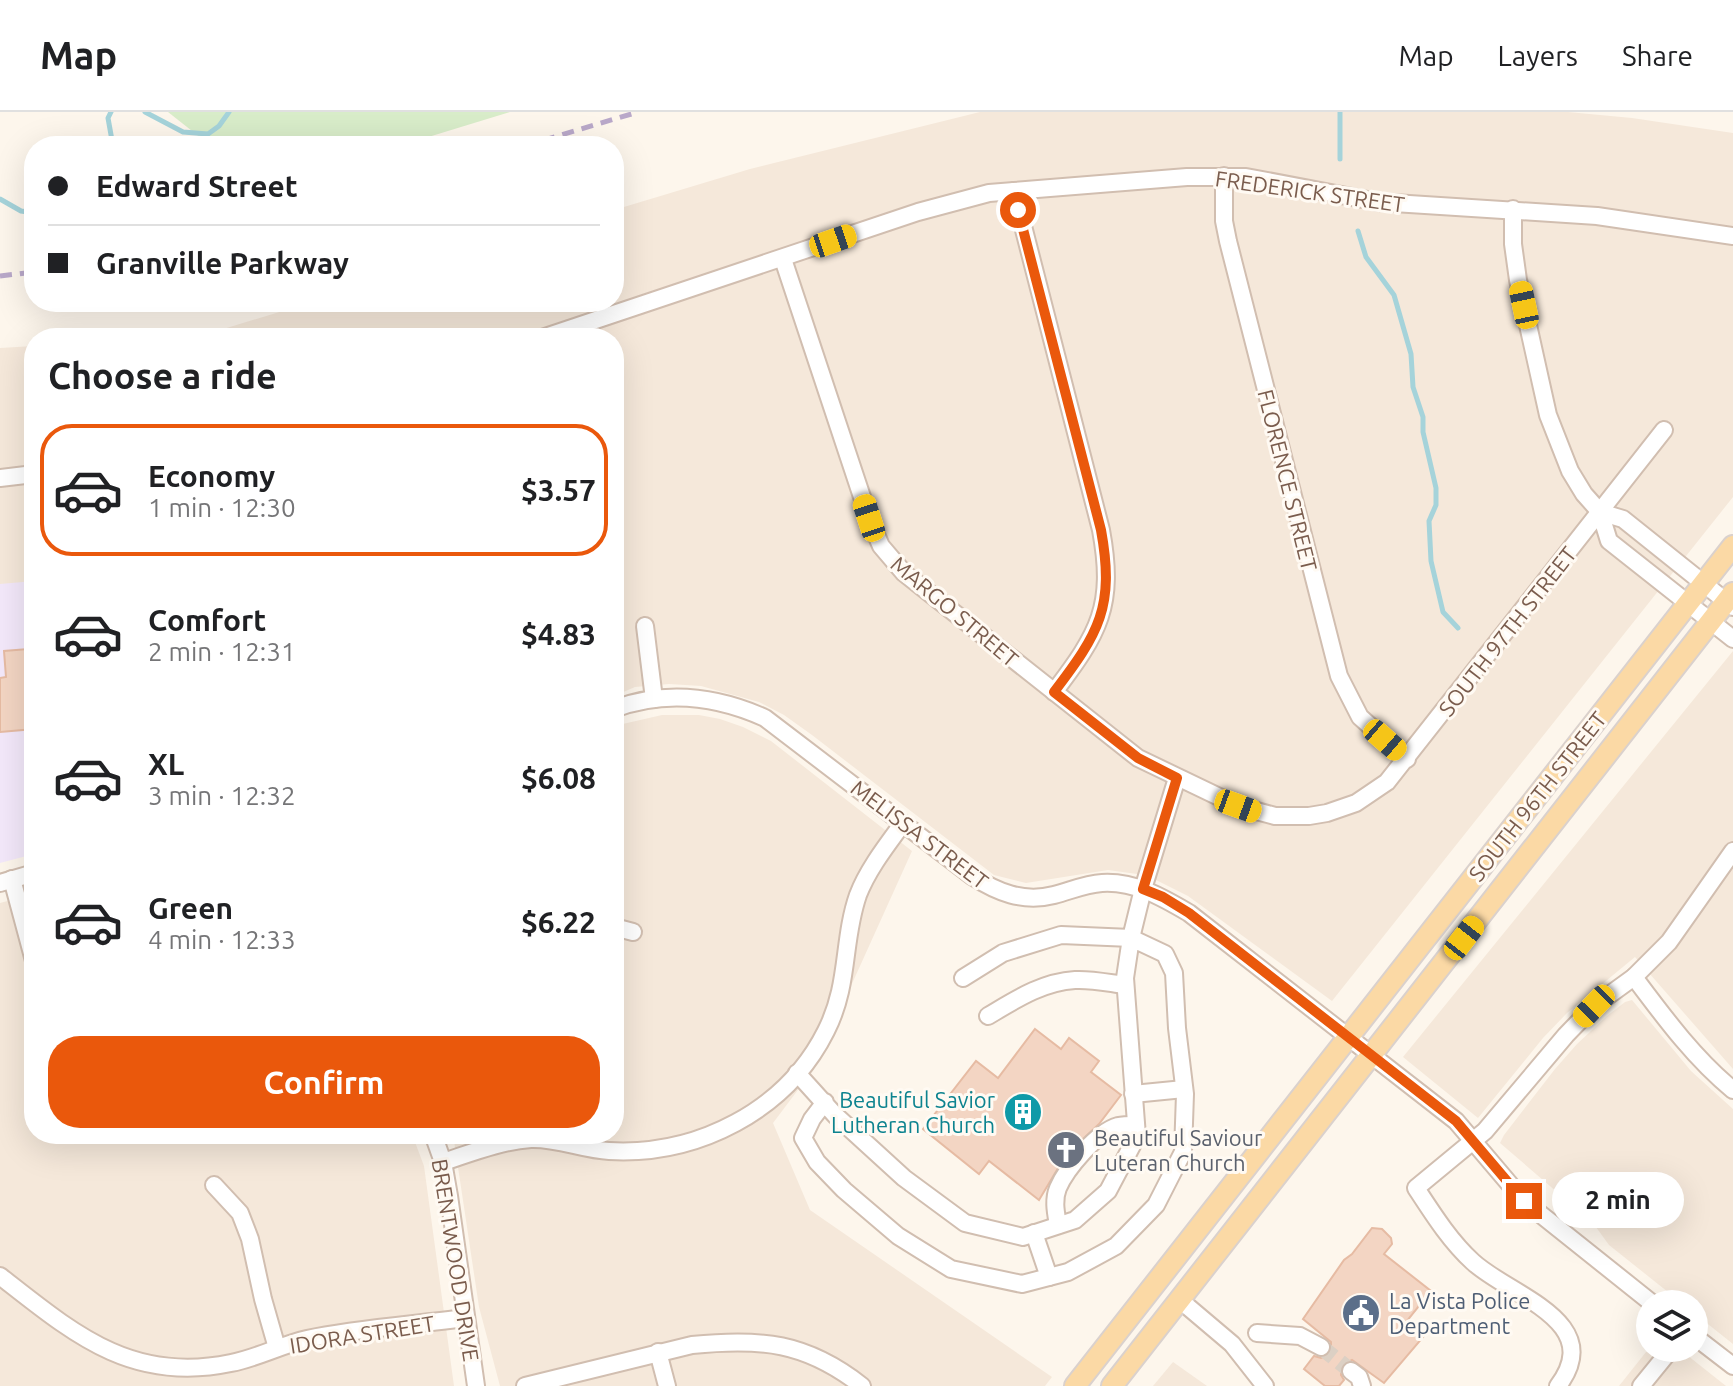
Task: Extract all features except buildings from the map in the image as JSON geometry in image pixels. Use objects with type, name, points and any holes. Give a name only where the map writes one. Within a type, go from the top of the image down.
[{"type":"main road","name":"SOUTH 96TH STREET","points":[[1075,1386],[1733,546]]},
{"type":"main road","name":"SOUTH 96TH STREET","points":[[1112,1386],[1711,621],[1731,600]]},
{"type":"street","name":"FREDERICK STREET","points":[[624,311],[954,201],[1014,191],[1224,176],[1266,180],[1378,202],[1597,216],[1733,236]]},
{"type":"street","name":"FLORENCE STREET","points":[[1224,176],[1224,221],[1228,241],[1339,676],[1360,717],[1407,759]]},
{"type":"street","points":[[1014,191],[1101,530],[1106,571],[1106,591],[1098,625],[1081,656],[1054,692]]},
{"type":"street","points":[[1513,209],[1513,244],[1518,280],[1548,415],[1570,471],[1600,512],[1609,541],[1733,639]]},
{"type":"street","name":"MARGO STREET","points":[[783,259],[869,518],[881,546],[904,573],[1128,751],[1177,778],[1257,813],[1293,817]]},
{"type":"street","name":"FREDERICK STREET","points":[[573,328],[621,312]]},
{"type":"street","name":"SOUTH 97TH STREET","points":[[1293,817],[1327,813],[1356,803],[1387,782],[1664,430]]},
{"type":"street","points":[[0,478],[24,475]]},
{"type":"street","points":[[1600,512],[1623,519],[1704,583],[1731,600]]},
{"type":"street","points":[[645,626],[654,699]]},
{"type":"street","name":"MELISSA STREET","points":[[624,706],[654,699],[702,698],[735,705],[765,718],[972,876],[1007,895],[1049,896],[1104,883],[1143,889],[1163,897],[1189,913],[1348,1040],[1456,1121],[1524,1201],[1636,1290]]},
{"type":"street","points":[[797,1073],[835,1115],[904,1178],[965,1223],[1023,1237],[1075,1220],[1108,1191],[1137,1136],[1125,985],[1131,938],[1143,889],[1177,778]]},
{"type":"street","points":[[569,1144],[629,1152],[688,1143],[725,1129],[760,1109],[797,1073],[834,1015],[844,978],[848,938],[858,895],[867,876],[903,823]]},
{"type":"street","points":[[1558,1386],[1567,1373],[1571,1356],[1569,1339],[1562,1325],[1551,1313],[1495,1280],[1472,1262],[1453,1242],[1416,1188],[1474,1141],[1585,1015],[1634,977],[1669,942],[1733,851]]},
{"type":"street","points":[[6,881],[24,932]]},
{"type":"street","points":[[624,930],[633,932]]},
{"type":"street","points":[[825,1102],[803,1138],[817,1162],[844,1190],[898,1236],[951,1269],[1022,1284],[1068,1272],[1116,1246],[1156,1205],[1183,1152],[1184,1089],[1174,973],[1165,954],[1131,938],[1061,935],[1003,953],[963,978]]},
{"type":"street","points":[[1634,977],[1678,1035],[1716,1077],[1733,1090]]},
{"type":"street","points":[[988,1016],[1025,994],[1052,985],[1076,980],[1125,985]]},
{"type":"street","points":[[1133,1094],[1184,1089]]},
{"type":"street","points":[[1058,1225],[1055,1205],[1057,1190],[1067,1174],[1096,1139],[1118,1126],[1136,1125]]},
{"type":"street","name":"BRENTWOOD DRIVE","points":[[437,1144],[443,1162],[476,1386]]},
{"type":"street","points":[[443,1162],[507,1144]]},
{"type":"street","points":[[214,1185],[240,1213],[250,1239],[277,1348]]},
{"type":"street","points":[[1034,1233],[1049,1277]]},
{"type":"street","name":"IDORA STREET","points":[[0,1276],[76,1335],[118,1356],[138,1362],[178,1366],[227,1364],[306,1340],[342,1333],[465,1318]]},
{"type":"street","points":[[1180,1300],[1232,1344],[1265,1386]]},
{"type":"street","points":[[1257,1333],[1300,1336],[1321,1347]]},
{"type":"street","points":[[525,1386],[658,1352],[718,1342],[771,1344],[811,1353],[862,1386]]},
{"type":"street","points":[[1708,1347],[1733,1366]]},
{"type":"street","points":[[658,1352],[667,1386]]},
{"type":"street","points":[[1641,1386],[1661,1362]]},
{"type":"street","points":[[1351,1371],[1359,1377],[1362,1386]]},
{"type":"shaded area","points":[[980,112],[1568,112],[1733,133],[1733,497],[1332,1001],[1188,896],[1156,880],[1108,870],[1026,883],[994,875],[812,735],[759,702],[701,686],[669,684],[635,687],[624,692],[624,328],[227,328],[279,312],[624,312],[624,207],[750,169]]},
{"type":"shaded area","points":[[24,347],[24,585],[0,589],[0,348]]},
{"type":"shaded area","points":[[24,582],[24,857],[0,863],[0,584]]},
{"type":"shaded area","points":[[1733,651],[1733,1069],[1635,957],[1567,1013],[1478,1118],[1403,1057]]},
{"type":"shaded area","points":[[662,715],[699,715],[743,727],[771,741],[912,851],[813,1070],[773,1123],[810,1210],[1052,1377],[1045,1386],[500,1386],[479,1307],[455,1144],[624,1144],[624,724]]},
{"type":"shaded area","points":[[24,897],[24,1144],[416,1144],[424,1166],[454,1386],[0,1386],[0,903]]},
{"type":"shaded area","points":[[1632,1000],[1691,1071],[1733,1109],[1733,1344],[1708,1324],[1708,1290],[1665,1290],[1609,1245],[1593,1223],[1500,1143],[1577,1044],[1625,1002]]},
{"type":"shaded area","points":[[1173,1362],[1207,1386],[1153,1386]]},
{"type":"shaded area","points":[[1638,1362],[1696,1362],[1726,1386],[1619,1386]]},
{"type":"green space","points":[[168,112],[510,112],[432,136],[198,136]]},
{"type":"waterway","points":[[111,112],[108,118],[111,136]]},
{"type":"waterway","points":[[145,112],[183,132],[208,134],[219,126],[229,112]]},
{"type":"waterway","points":[[1340,112],[1340,159]]},
{"type":"waterway","points":[[0,199],[24,211]]},
{"type":"waterway","points":[[1358,231],[1366,257],[1394,295],[1411,354],[1413,387],[1423,417],[1423,432],[1436,488],[1436,505],[1429,521],[1431,561],[1443,612],[1458,628]]},
{"type":"tunnel","points":[[1321,1347],[1351,1371]]},
{"type":"railway","points":[[558,136],[638,112]]},
{"type":"railway","points":[[0,276],[24,273]]},
{"type":"place","name":"Beautiful Savior Lutheran Church","points":[[1023,1112]]},
{"type":"place","name":"Beautiful Saviour Luteran Church","points":[[1066,1150]]},
{"type":"place","name":"La Vista Police Department","points":[[1361,1313]]},
{"type":"route","points":[[1018,210],[1105,553],[1106,591],[1098,625],[1091,641],[1054,692],[1138,758],[1177,778],[1143,889],[1189,913],[1348,1040],[1456,1121],[1524,1201]]}]
